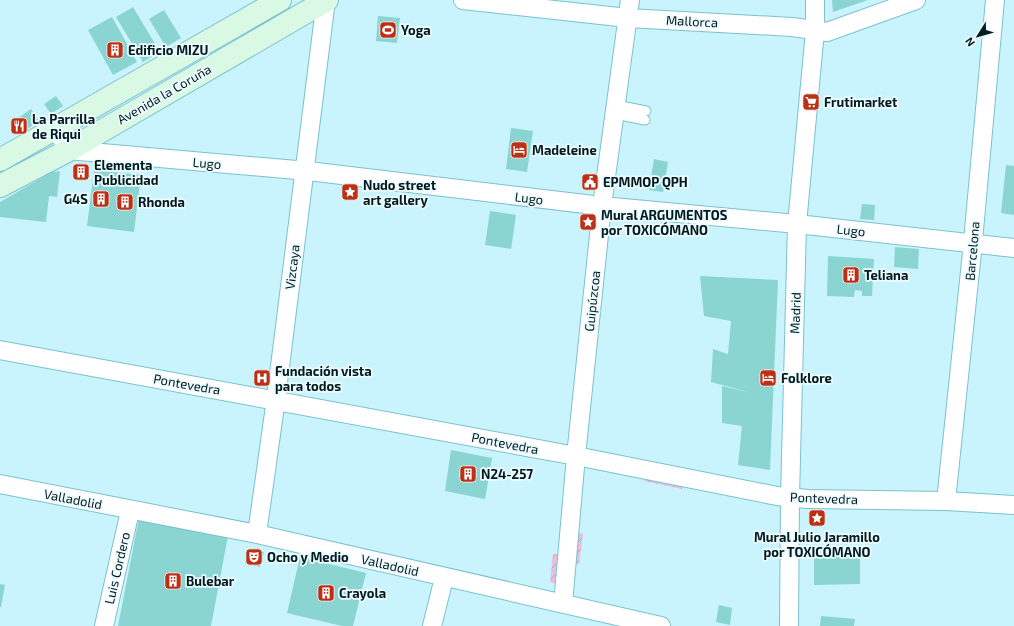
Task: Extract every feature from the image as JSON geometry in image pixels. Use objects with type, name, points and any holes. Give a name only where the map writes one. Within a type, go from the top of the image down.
[{"type":"main road","name":"Avenida la Coruña","points":[[0,160],[280,0]]},
{"type":"main road","name":"Avenida la Coruña","points":[[0,186],[68,150],[326,0]]},
{"type":"street","name":"Vizcaya","points":[[257,534],[276,400],[326,0]]},
{"type":"street","name":"Mallorca","points":[[463,0],[629,9],[828,32],[916,0]]},
{"type":"street","name":"Madrid","points":[[789,626],[790,498],[797,224],[815,31],[815,0]]},
{"type":"street","name":"Barcelona","points":[[946,501],[973,243],[995,0]]},
{"type":"street","name":"Guipúzcoa","points":[[563,604],[576,456],[602,206],[629,9]]},
{"type":"street","points":[[56,128],[68,150]]},
{"type":"street","name":"Lugo","points":[[68,150],[304,171],[602,206],[797,224],[1014,248]]},
{"type":"street","name":"Pontevedra","points":[[0,350],[576,456],[790,498],[946,501],[1014,505]]},
{"type":"street","name":"Valladolid","points":[[0,484],[130,511],[257,534],[444,578],[662,626]]},
{"type":"street","name":"Luis Cordero","points":[[104,626],[130,511]]},
{"type":"street","points":[[432,626],[444,578]]},
{"type":"lane","points":[[616,110],[646,111]]},
{"type":"lane","points":[[616,110],[645,120]]},
{"type":"shaded area","points":[[645,475],[683,482],[682,489],[644,481]]},
{"type":"shaded area","points":[[577,532],[583,534],[579,564],[573,563]]},
{"type":"shaded area","points":[[553,554],[559,554],[556,584],[550,582]]},
{"type":"building","points":[[832,0],[868,0],[833,12]]},
{"type":"building","points":[[133,7],[160,52],[143,62],[116,17]]},
{"type":"building","points":[[164,10],[181,38],[166,47],[149,19]]},
{"type":"building","name":"Yoga","points":[[378,16],[400,18],[397,43],[376,41]]},
{"type":"building","name":"Edificio MIZU","points":[[112,17],[137,62],[113,75],[88,30]]},
{"type":"building","points":[[56,96],[63,106],[51,114],[44,104]]},
{"type":"building","points":[[31,109],[39,121],[18,135],[10,124]]},
{"type":"building","name":"Madeleine","points":[[511,128],[533,131],[527,172],[506,169]]},
{"type":"building","points":[[654,159],[668,162],[663,192],[649,190]]},
{"type":"building","name":"Elementa Publicidad","points":[[79,163],[85,164],[84,181],[77,180]]},
{"type":"building","points":[[1006,165],[1014,166],[1014,215],[1001,213]]},
{"type":"building","points":[[94,170],[141,175],[134,232],[87,226]]},
{"type":"building","points":[[60,171],[57,197],[49,196],[46,222],[0,217],[0,202],[52,172]]},
{"type":"building","points":[[862,204],[875,205],[874,220],[860,219]]},
{"type":"building","points":[[490,211],[516,215],[511,249],[485,245]]},
{"type":"building","points":[[895,247],[919,249],[918,269],[894,267]]},
{"type":"building","name":"Teliana","points":[[828,256],[874,259],[872,296],[862,296],[862,291],[855,290],[854,297],[827,296]]},
{"type":"building","points":[[700,276],[778,280],[770,470],[738,465],[742,426],[722,423],[722,386],[752,393],[711,382],[713,349],[728,354],[731,321],[704,316]]},
{"type":"building","name":"N24-257","points":[[451,450],[492,458],[485,499],[445,491]]},
{"type":"building","name":"Bulebar","points":[[139,518],[228,536],[211,626],[118,626]]},
{"type":"building","points":[[248,549],[264,552],[260,567],[245,563]]},
{"type":"building","points":[[814,556],[860,558],[860,584],[814,585]]},
{"type":"building","name":"Crayola","points":[[300,557],[366,573],[353,626],[342,626],[287,613]]},
{"type":"building","points":[[0,584],[5,585],[1,607],[0,607]]},
{"type":"building","points":[[719,605],[732,608],[730,625],[716,622]]},
{"type":"building","points":[[821,616],[855,619],[854,626],[820,626]]},
{"type":"place","name":"Yoga","points":[[388,30]]},
{"type":"place","name":"Edificio MIZU","points":[[115,50]]},
{"type":"place","name":"Frutimarket","points":[[811,102]]},
{"type":"place","name":"La Parrilla de Riqui","points":[[19,126]]},
{"type":"place","name":"Madeleine","points":[[519,150]]},
{"type":"place","name":"Elementa Publicidad","points":[[81,172]]},
{"type":"place","name":"EPMMOP QPH","points":[[590,182]]},
{"type":"place","name":"Nudo street art gallery","points":[[350,192]]},
{"type":"place","name":"G4S","points":[[101,199]]},
{"type":"place","name":"Rhonda","points":[[125,202]]},
{"type":"place","name":"Mural ARGUMENTOS por TOXICÓMANO","points":[[588,222]]},
{"type":"place","name":"Teliana","points":[[851,275]]},
{"type":"place","name":"Fundación vista para todos","points":[[262,378]]},
{"type":"place","name":"Folklore","points":[[768,378]]},
{"type":"place","name":"N24-257","points":[[468,474]]},
{"type":"place","name":"Mural Julio Jaramillo por TOXICÓMANO","points":[[817,518]]},
{"type":"place","name":"Ocho y Medio","points":[[254,557]]},
{"type":"place","name":"Bulebar","points":[[173,581]]},
{"type":"place","name":"Crayola","points":[[326,593]]}]
